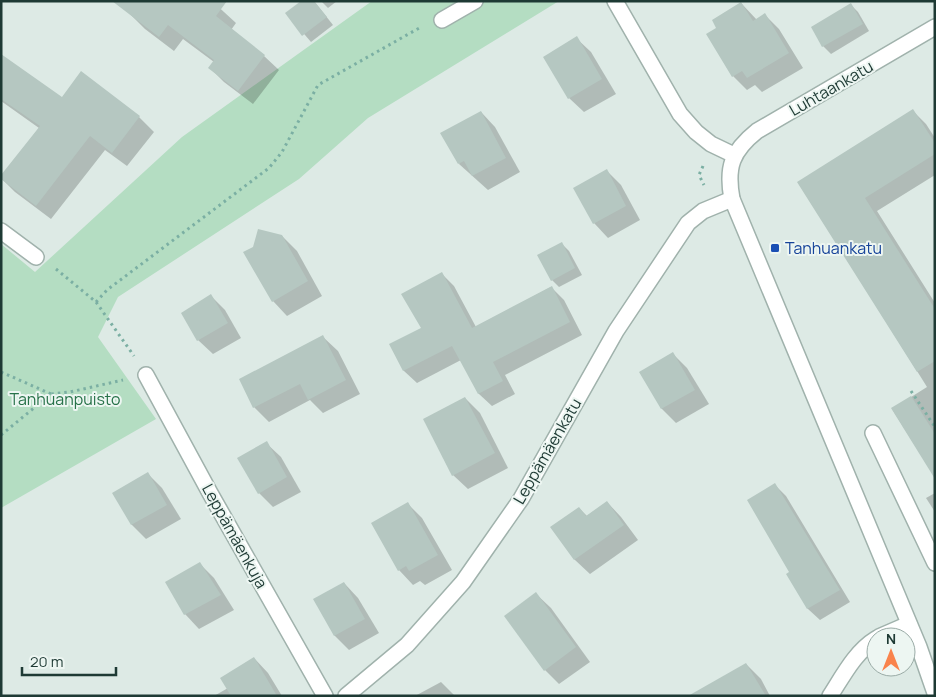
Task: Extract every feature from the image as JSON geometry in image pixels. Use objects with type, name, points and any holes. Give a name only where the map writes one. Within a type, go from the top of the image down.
[{"type":"street","points":[[442,20],[475,1]]},
{"type":"street","points":[[615,1],[680,114],[696,132],[711,144],[734,155],[729,175],[732,199],[930,674],[935,693]]},
{"type":"street","name":"Luhtaankatu","points":[[734,155],[744,142],[757,131],[935,27]]},
{"type":"street","name":"Leppämäenkatu","points":[[346,696],[407,645],[464,582],[521,499],[616,331],[688,222],[702,211],[732,199]]},
{"type":"street","points":[[1,231],[36,257]]},
{"type":"street","name":"Leppämäenkuja","points":[[146,374],[210,493],[325,696]]},
{"type":"street","points":[[873,433],[935,564]]},
{"type":"street","points":[[902,627],[909,624]]},
{"type":"street","points":[[830,696],[857,655],[866,646]]},
{"type":"path","points":[[96,302],[107,290],[269,168],[282,152],[318,85],[419,27],[442,20]]},
{"type":"path","points":[[1,372],[51,394],[70,392],[146,374],[96,302],[62,272],[36,257]]},
{"type":"path","points":[[911,391],[935,427]]},
{"type":"path","points":[[1,435],[51,394]]},
{"type":"green space","name":"Tanhuanpuisto","points":[[372,1],[559,1],[368,118],[299,179],[118,297],[98,337],[156,419],[1,508],[1,244],[35,272],[182,137]]},
{"type":"building","points":[[112,1],[227,1],[216,16],[265,55],[238,91],[208,68],[214,60],[168,25],[159,37]]},
{"type":"building","points":[[301,1],[314,1],[327,17],[302,36],[285,13]]},
{"type":"building","points":[[741,2],[753,21],[765,13],[789,53],[747,78],[742,71],[732,77],[706,34],[716,28],[712,20]]},
{"type":"building","points":[[851,3],[863,24],[822,47],[811,27]]},
{"type":"building","points":[[577,36],[602,79],[568,99],[543,57]]},
{"type":"building","points":[[1,54],[62,97],[81,71],[140,116],[112,153],[90,136],[36,206],[1,179],[1,175],[40,126],[1,99]]},
{"type":"building","points":[[913,109],[935,143],[935,154],[865,198],[935,309],[935,361],[917,372],[797,182]]},
{"type":"building","points":[[481,111],[506,158],[472,176],[464,161],[458,164],[440,133]]},
{"type":"building","points":[[607,169],[626,206],[593,224],[573,188]]},
{"type":"building","points":[[258,229],[282,235],[308,281],[272,302],[243,252],[253,247]]},
{"type":"building","points":[[562,242],[575,268],[551,281],[537,255]]},
{"type":"building","points":[[442,272],[472,328],[552,286],[570,322],[493,362],[503,381],[478,394],[452,346],[403,371],[389,344],[421,328],[401,294]]},
{"type":"building","points":[[211,294],[228,323],[197,341],[181,313]]},
{"type":"building","points":[[323,335],[346,380],[308,400],[300,384],[253,408],[239,379]]},
{"type":"building","points":[[673,352],[695,390],[661,409],[639,372]]},
{"type":"building","points":[[911,396],[935,434],[935,479],[891,408]]},
{"type":"building","points":[[465,397],[495,453],[452,476],[423,419]]},
{"type":"building","points":[[267,441],[287,477],[258,494],[237,458]]},
{"type":"building","points":[[148,472],[167,505],[131,525],[112,493]]},
{"type":"building","points":[[775,483],[840,590],[807,609],[786,574],[789,572],[747,500]]},
{"type":"building","points":[[607,501],[624,525],[574,560],[550,527],[579,507],[586,516]]},
{"type":"building","points":[[408,502],[438,555],[409,571],[406,566],[398,571],[371,523]]},
{"type":"building","points":[[200,562],[221,595],[184,615],[165,582]]},
{"type":"building","points":[[344,582],[365,619],[334,636],[313,599]]},
{"type":"building","points":[[536,592],[576,647],[544,671],[504,616]]},
{"type":"building","points":[[254,657],[277,696],[231,696],[220,678]]},
{"type":"building","points":[[746,663],[766,696],[688,696]]},
{"type":"place","name":"Tanhuankatu","points":[[775,248]]}]
